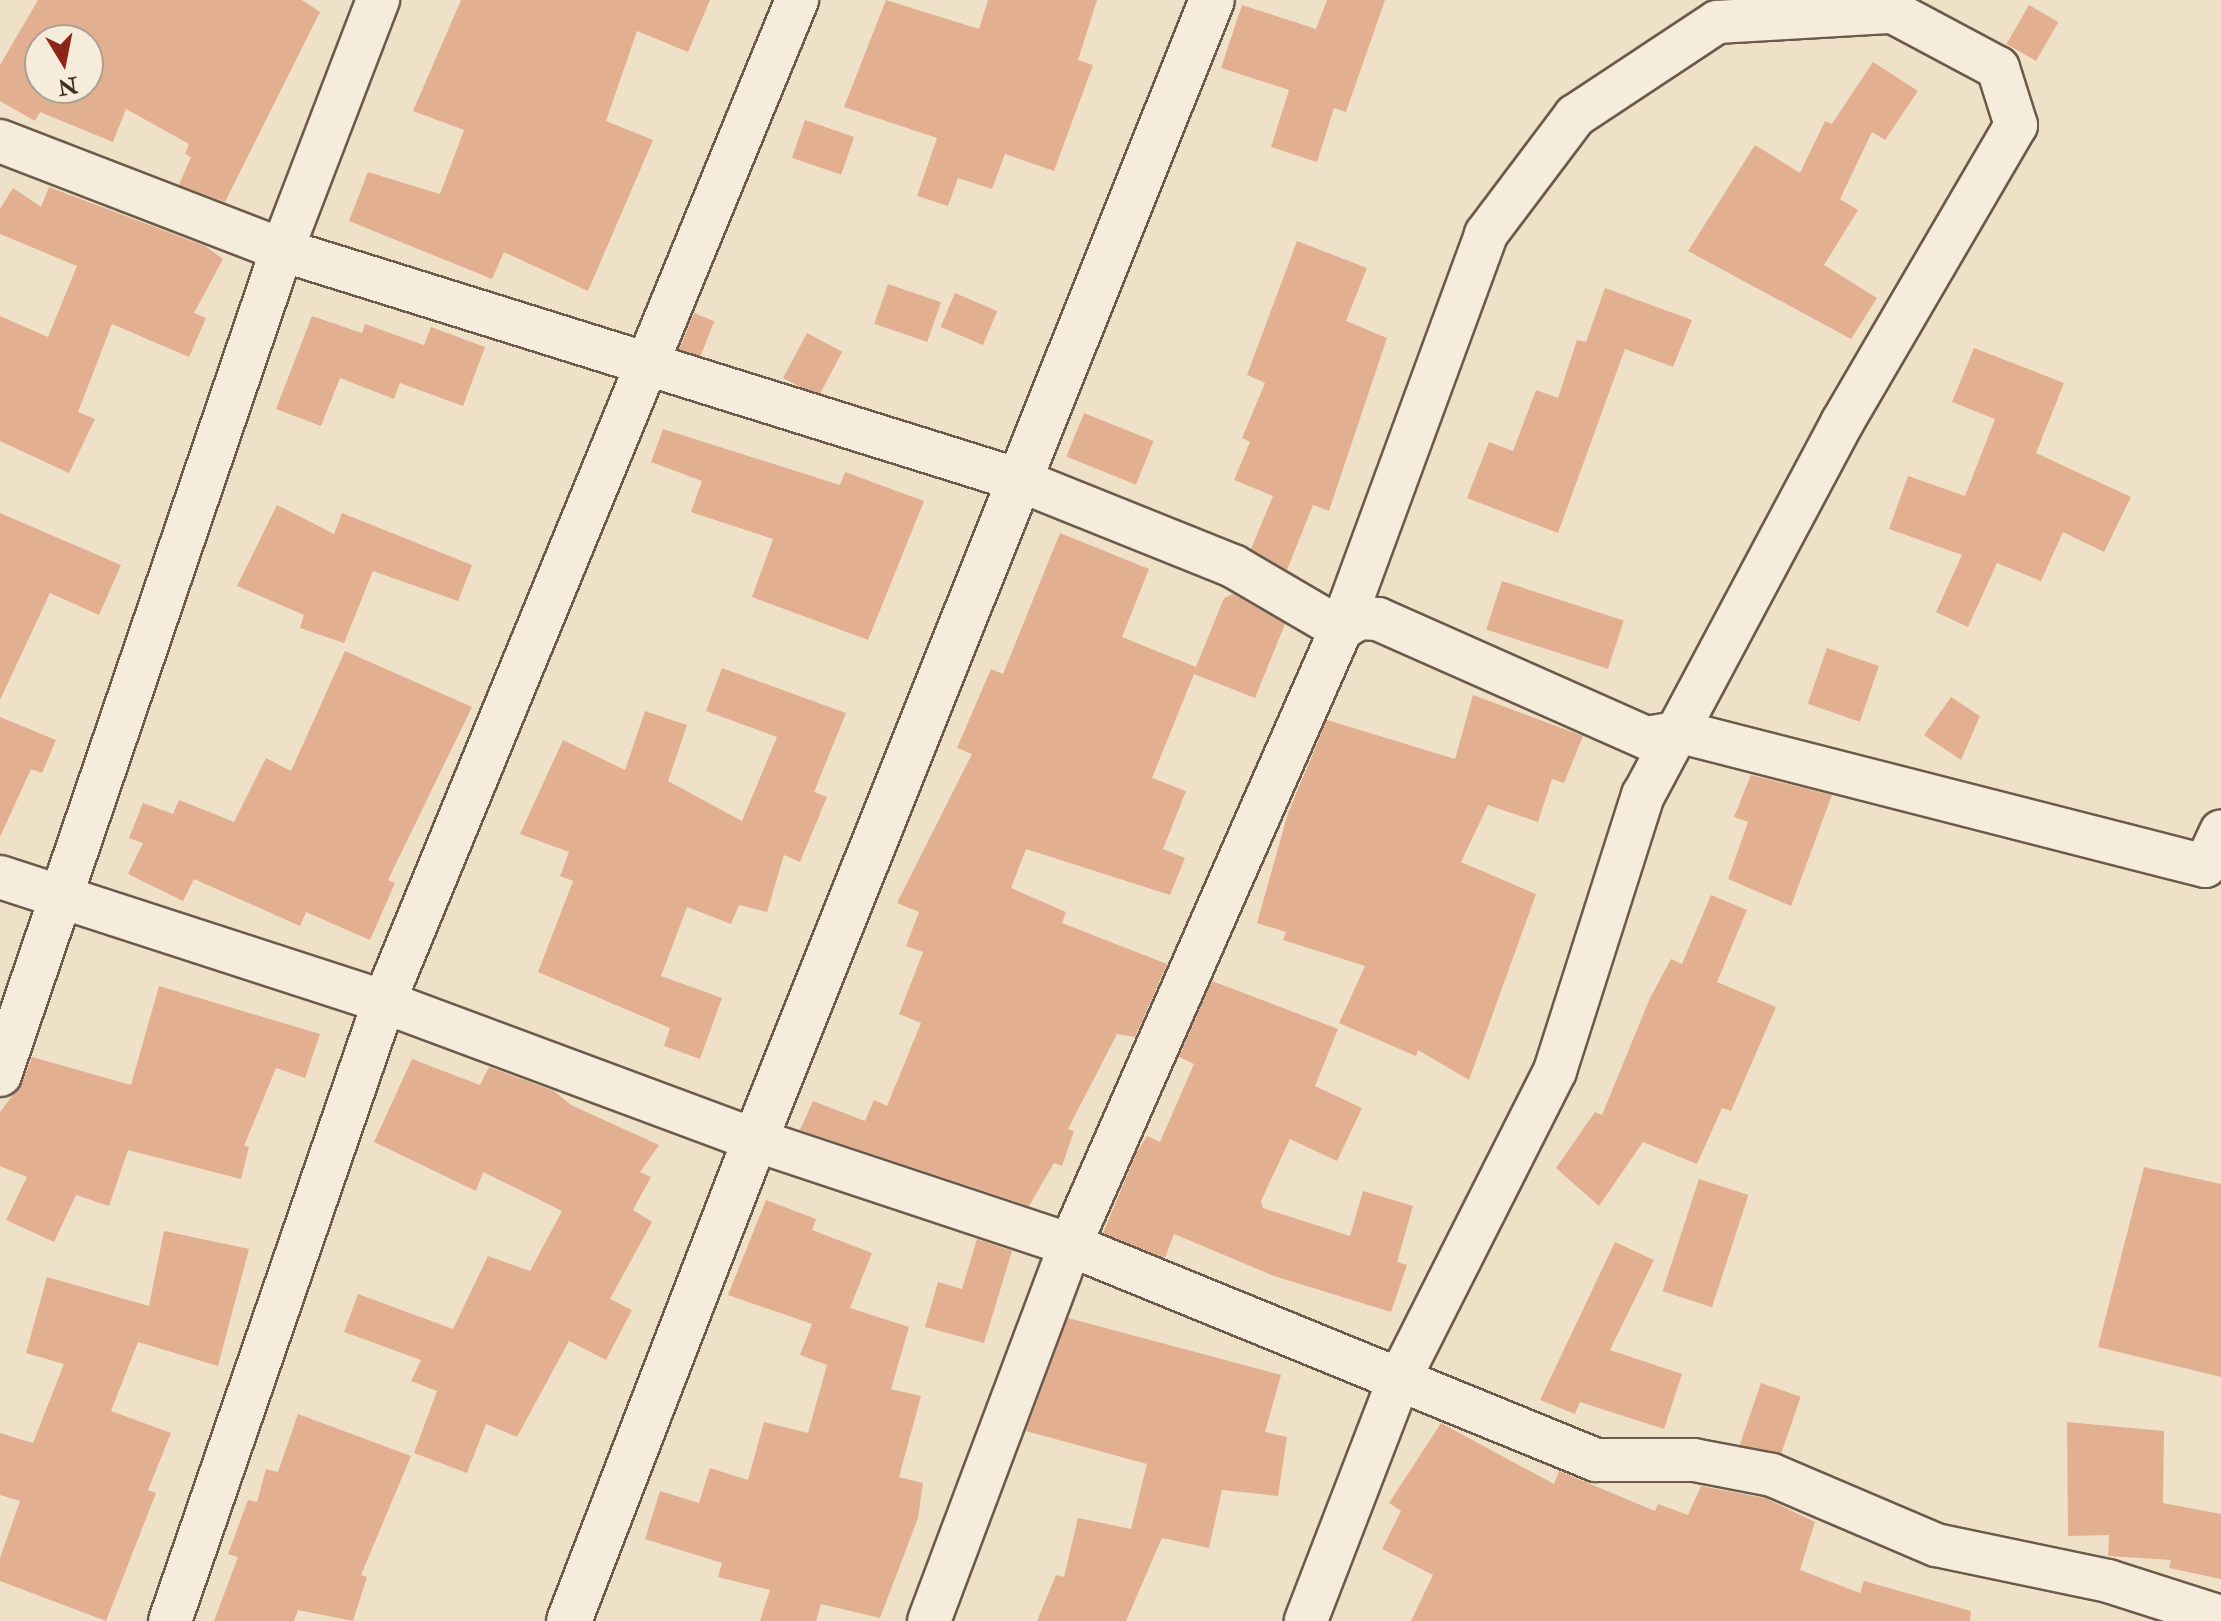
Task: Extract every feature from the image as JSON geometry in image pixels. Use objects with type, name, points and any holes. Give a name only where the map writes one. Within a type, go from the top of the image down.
[{"type":"street","points":[[0,1075],[282,250],[378,0]]},
{"type":"street","points":[[170,1621],[384,1002],[651,362],[797,0]]},
{"type":"street","points":[[569,1621],[755,1140],[1212,0]]},
{"type":"street","points":[[929,1621],[1070,1245],[1341,629],[1486,234],[1575,116],[1717,22],[1896,6],[1998,68],[2016,125],[1842,423],[1681,732],[1643,795],[1555,1071],[1398,1382],[1306,1621]]},
{"type":"street","points":[[0,141],[282,250],[651,362],[1019,480],[1233,566],[1341,629]]},
{"type":"street","points":[[1341,629],[1359,618],[1378,619],[1647,738],[1681,732],[2216,857]]},
{"type":"street","points":[[0,877],[63,894],[384,1002],[755,1140],[1070,1245],[1398,1382],[1596,1460],[1694,1460],[1772,1475],[1936,1545],[2108,1581],[2221,1617]]},
{"type":"building","points":[[38,0],[302,0],[320,12],[225,202],[179,185],[191,157],[185,154],[189,144],[126,109],[113,142],[40,112],[35,121],[0,101],[0,65]]},
{"type":"building","points":[[461,0],[710,0],[688,52],[637,31],[606,121],[653,140],[588,291],[504,252],[492,279],[349,221],[368,172],[440,194],[464,130],[413,111]]},
{"type":"building","points":[[886,0],[979,29],[988,0],[1097,0],[1078,60],[1093,65],[1054,171],[1005,154],[992,189],[958,178],[948,206],[917,196],[937,138],[844,107]]},
{"type":"building","points":[[1327,0],[1385,0],[1346,112],[1334,108],[1317,162],[1271,147],[1289,90],[1221,68],[1242,5],[1316,29]]},
{"type":"building","points":[[2029,5],[2058,22],[2036,61],[2006,44]]},
{"type":"building","points":[[1873,62],[1918,91],[1885,140],[1872,132],[1840,199],[1858,210],[1824,265],[1877,298],[1851,339],[1688,251],[1755,145],[1800,173],[1825,121],[1832,124]]},
{"type":"building","points":[[805,120],[854,137],[841,175],[792,158]]},
{"type":"building","points":[[49,187],[205,246],[223,259],[194,313],[206,318],[189,357],[112,324],[78,412],[95,419],[69,473],[0,441],[0,316],[48,337],[77,266],[0,234],[0,209],[13,188],[41,207]]},
{"type":"building","points":[[1297,241],[1367,268],[1346,321],[1387,338],[1329,511],[1313,505],[1287,570],[1251,549],[1273,496],[1234,480],[1250,442],[1242,438],[1265,383],[1247,375]]},
{"type":"building","points":[[888,284],[941,302],[927,342],[874,324]]},
{"type":"building","points":[[1605,288],[1692,320],[1673,367],[1625,349],[1558,533],[1467,498],[1489,442],[1513,451],[1536,390],[1558,398],[1577,340],[1586,342]]},
{"type":"building","points":[[955,293],[997,311],[983,345],[941,327]]},
{"type":"building","points":[[694,313],[714,321],[700,357],[679,349]]},
{"type":"building","points":[[312,316],[362,333],[365,324],[424,345],[431,327],[485,347],[463,406],[400,383],[394,399],[340,378],[321,426],[276,409]]},
{"type":"building","points":[[807,333],[842,352],[818,397],[783,378]]},
{"type":"building","points":[[1974,348],[2064,383],[2036,453],[2131,497],[2104,552],[2063,532],[2041,581],[1997,563],[1968,627],[1936,612],[1962,555],[1889,529],[1908,476],[1965,496],[1995,419],[1952,402]]},
{"type":"building","points":[[1084,413],[1154,441],[1136,485],[1066,457]]},
{"type":"building","points":[[663,429],[840,485],[845,472],[924,501],[868,640],[752,597],[773,539],[691,512],[702,481],[651,462]]},
{"type":"building","points":[[277,505],[334,534],[342,513],[472,565],[458,601],[373,571],[344,643],[300,628],[304,615],[237,586]]},
{"type":"building","points":[[0,513],[121,565],[99,615],[50,593],[0,700]]},
{"type":"building","points":[[1060,533],[1149,569],[1122,637],[1196,667],[1224,598],[1233,594],[1285,624],[1255,698],[1194,674],[1152,778],[1186,791],[1163,849],[1185,858],[1170,895],[1026,849],[1011,888],[1066,912],[1062,923],[1167,964],[1135,1037],[1117,1034],[1068,1129],[1074,1131],[1062,1166],[1054,1163],[1029,1206],[800,1130],[813,1101],[865,1121],[874,1100],[887,1106],[921,1023],[899,1014],[923,952],[906,946],[919,912],[897,903],[972,754],[957,748],[991,669],[1003,674]]},
{"type":"building","points":[[1502,581],[1624,621],[1608,669],[1486,630]]},
{"type":"building","points":[[1827,648],[1879,666],[1860,722],[1808,704]]},
{"type":"building","points":[[345,651],[472,707],[388,880],[395,883],[370,940],[306,912],[300,926],[194,879],[183,901],[128,874],[143,843],[129,838],[143,803],[173,814],[179,800],[234,822],[266,758],[291,771]]},
{"type":"building","points":[[722,668],[846,713],[814,792],[827,797],[800,862],[784,855],[767,912],[739,905],[731,924],[687,907],[661,976],[722,998],[700,1059],[664,1046],[670,1028],[538,972],[573,881],[560,876],[569,852],[520,834],[563,740],[625,770],[645,711],[687,725],[668,781],[742,821],[777,737],[706,711]]},
{"type":"building","points":[[1473,695],[1583,736],[1564,783],[1552,779],[1538,822],[1488,805],[1461,862],[1536,894],[1469,1080],[1418,1050],[1416,1056],[1339,1023],[1365,966],[1283,940],[1286,932],[1257,923],[1288,813],[1327,720],[1455,759]]},
{"type":"building","points":[[1951,697],[1980,716],[1961,760],[1924,735]]},
{"type":"building","points":[[0,717],[56,740],[42,773],[31,769],[0,837]]},
{"type":"building","points":[[1751,775],[1832,795],[1791,906],[1728,879],[1748,822],[1734,817]]},
{"type":"building","points":[[1711,895],[1747,910],[1717,982],[1776,1007],[1731,1111],[1722,1108],[1697,1164],[1643,1142],[1599,1206],[1556,1168],[1595,1112],[1602,1115],[1650,998],[1671,959],[1682,964]]},
{"type":"building","points":[[1212,981],[1338,1029],[1315,1086],[1362,1108],[1337,1161],[1290,1139],[1261,1201],[1263,1208],[1350,1236],[1363,1191],[1413,1206],[1397,1262],[1407,1265],[1391,1312],[1274,1276],[1174,1234],[1165,1258],[1103,1233],[1136,1154],[1147,1136],[1160,1142],[1194,1064],[1179,1057]]},
{"type":"building","points":[[159,986],[320,1034],[305,1078],[276,1068],[244,1146],[249,1147],[241,1179],[128,1150],[109,1206],[76,1195],[54,1242],[6,1220],[27,1177],[0,1166],[0,1112],[22,1083],[32,1057],[131,1085]]},
{"type":"building","points":[[412,1059],[480,1085],[489,1067],[554,1091],[571,1105],[659,1145],[640,1172],[651,1177],[633,1210],[652,1222],[610,1299],[632,1310],[606,1360],[569,1341],[517,1437],[486,1424],[467,1473],[414,1453],[437,1391],[411,1381],[421,1360],[344,1332],[358,1294],[453,1329],[488,1256],[530,1271],[562,1211],[483,1172],[476,1191],[374,1142]]},
{"type":"building","points":[[2144,1167],[2221,1184],[2221,1377],[2098,1347]]},
{"type":"building","points":[[1699,1179],[1748,1195],[1712,1307],[1663,1291]]},
{"type":"building","points":[[766,1200],[816,1219],[812,1230],[872,1253],[850,1308],[909,1327],[891,1389],[921,1396],[899,1477],[923,1483],[918,1518],[880,1618],[821,1604],[816,1621],[760,1621],[770,1590],[718,1577],[722,1563],[645,1539],[660,1491],[699,1503],[710,1468],[748,1480],[764,1422],[808,1433],[827,1365],[800,1355],[812,1324],[728,1295]]},
{"type":"building","points":[[164,1231],[249,1249],[218,1366],[138,1342],[111,1411],[171,1433],[148,1490],[156,1493],[106,1621],[0,1581],[0,1558],[20,1501],[0,1495],[0,1433],[33,1443],[64,1364],[26,1353],[47,1277],[149,1306]]},
{"type":"building","points":[[977,1239],[1012,1251],[984,1343],[925,1327],[938,1282],[962,1289]]},
{"type":"building","points":[[1615,1242],[1654,1260],[1610,1350],[1682,1374],[1664,1429],[1580,1402],[1575,1414],[1540,1400]]},
{"type":"building","points":[[1068,1318],[1281,1375],[1265,1432],[1287,1437],[1278,1496],[1222,1490],[1209,1548],[1162,1538],[1126,1621],[1037,1621],[1056,1575],[1064,1577],[1078,1518],[1131,1529],[1147,1464],[1026,1431]]},
{"type":"building","points":[[1761,1383],[1801,1397],[1780,1458],[1740,1444]]},
{"type":"building","points":[[298,1414],[411,1456],[361,1575],[367,1577],[353,1621],[298,1610],[294,1621],[214,1621],[238,1557],[228,1554],[248,1500],[257,1502],[266,1469],[278,1472]]},
{"type":"building","points":[[2067,1422],[2164,1431],[2163,1503],[2221,1514],[2221,1579],[2169,1568],[2171,1560],[2108,1556],[2109,1535],[2068,1536]]},
{"type":"building","points":[[1441,1423],[1554,1484],[1559,1471],[1655,1511],[1658,1504],[1688,1515],[1701,1486],[1765,1498],[1815,1522],[1800,1570],[1860,1593],[1864,1581],[1971,1611],[1970,1621],[1411,1621],[1433,1575],[1382,1549],[1401,1511],[1389,1503]]}]
